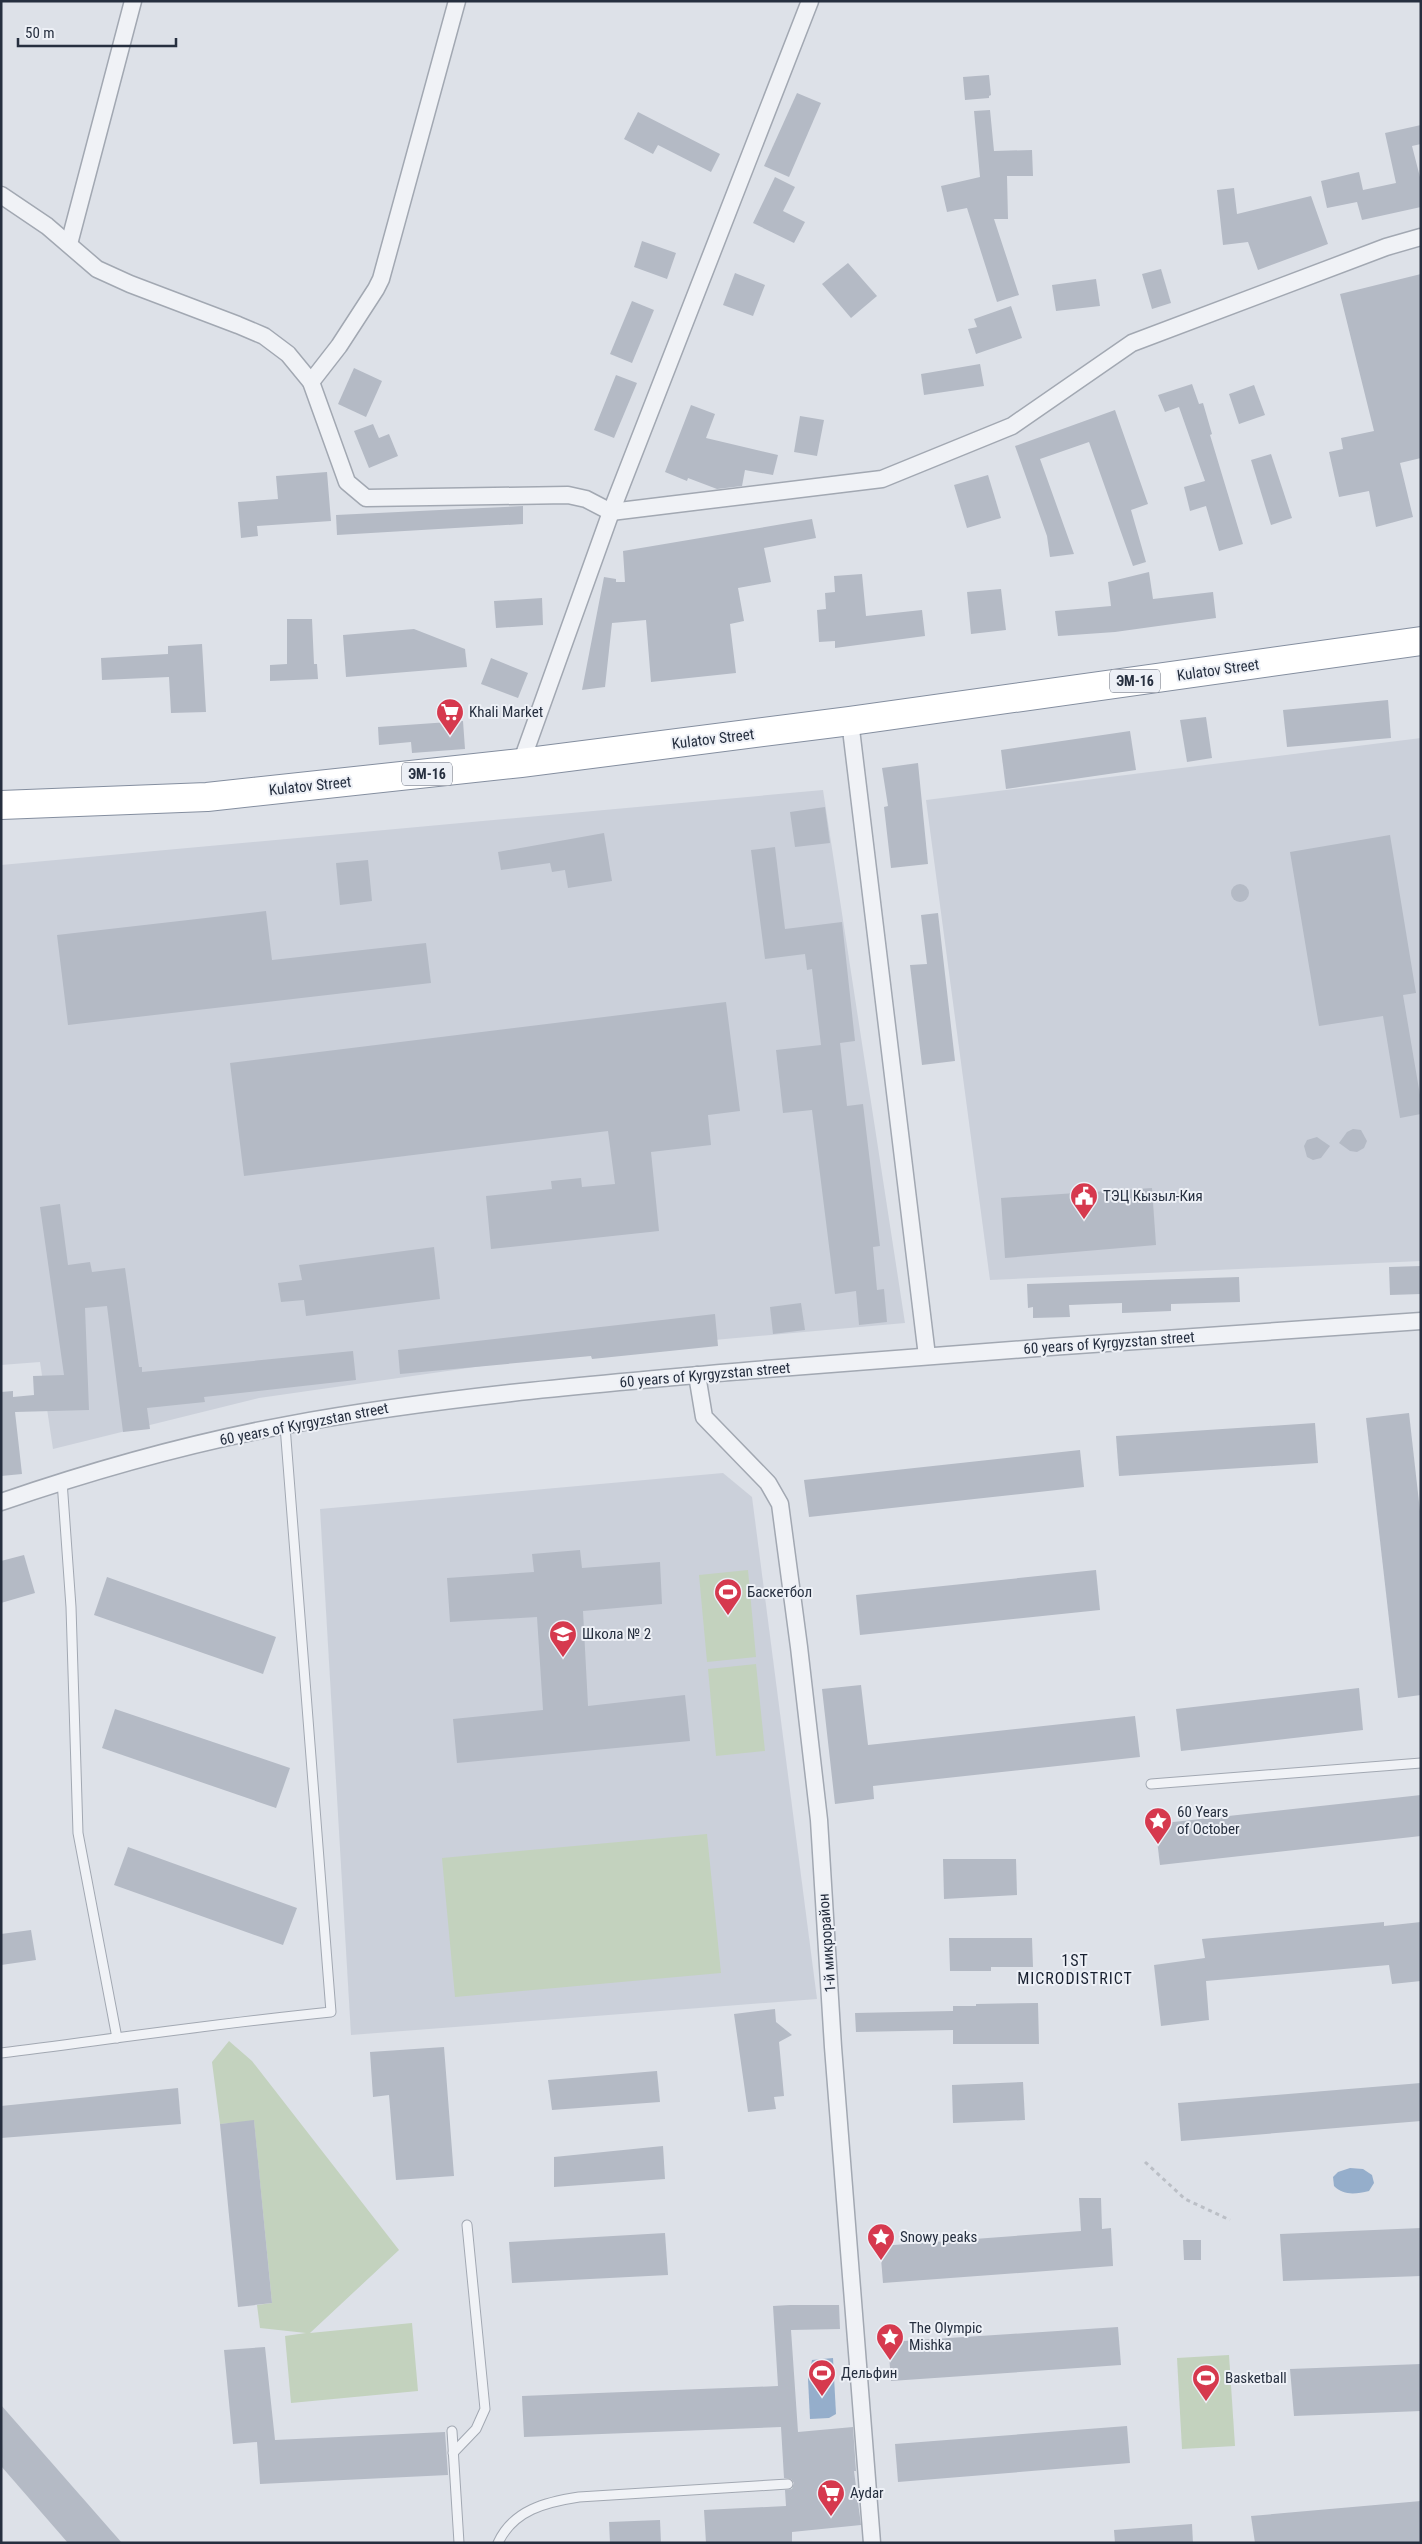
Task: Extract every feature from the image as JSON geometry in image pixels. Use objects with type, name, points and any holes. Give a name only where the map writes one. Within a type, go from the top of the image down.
[{"type":"highway","name":"Kulatov Street","points":[[1,804],[207,797],[521,764],[850,722],[1421,641]]},
{"type":"street","points":[[69,244],[133,1]]},
{"type":"street","points":[[311,382],[339,346],[376,289],[380,279],[457,1]]},
{"type":"street","points":[[521,764],[611,512],[810,1]]},
{"type":"street","points":[[1,195],[47,226],[97,269],[110,276],[264,336],[288,354],[311,382],[347,482],[366,498],[568,495],[586,500],[611,512],[882,479],[1012,426],[1132,343],[1386,247],[1421,237]]},
{"type":"street","points":[[850,722],[927,1356]]},
{"type":"street","name":"60 years of Kyrgyzstan street","points":[[1,1502],[62,1481],[184,1449],[285,1426],[393,1407],[540,1390],[697,1375],[927,1356],[1421,1321]]},
{"type":"street","name":"1-й микрорайон","points":[[697,1375],[704,1418],[768,1483],[780,1504],[819,1820],[833,2047],[872,2543]]},
{"type":"lane","points":[[1,2053],[192,2030],[230,2022],[332,2012],[285,1426]]},
{"type":"lane","points":[[62,1481],[71,1607],[78,1833],[117,2038]]},
{"type":"lane","points":[[1151,1784],[1421,1763]]},
{"type":"lane","points":[[453,2452],[476,2429],[485,2409],[467,2225]]},
{"type":"lane","points":[[452,2431],[459,2543]]},
{"type":"lane","points":[[498,2543],[505,2530],[520,2516],[550,2501],[788,2484]]},
{"type":"path","points":[[1145,2162],[1185,2199],[1230,2220]]},
{"type":"shaded area","points":[[1421,738],[1421,1261],[990,1280],[926,800]]},
{"type":"shaded area","points":[[823,790],[905,1323],[580,1352],[259,1398],[53,1449],[40,1362],[1,1365],[1,865]]},
{"type":"shaded area","points":[[723,1473],[752,1497],[817,1999],[351,2035],[320,1509]]},
{"type":"green space","name":"Баскетбол","points":[[748,1570],[756,1657],[707,1662],[699,1575]]},
{"type":"green space","points":[[756,1664],[765,1751],[716,1756],[708,1669]]},
{"type":"green space","points":[[707,1834],[721,1973],[455,1997],[442,1858]]},
{"type":"green space","points":[[229,2041],[252,2061],[399,2250],[310,2333],[412,2323],[418,2391],[291,2403],[285,2336],[306,2333],[260,2328],[257,2305],[272,2303],[254,2121],[220,2124],[212,2062]]},
{"type":"green space","name":"Basketball","points":[[1229,2355],[1235,2446],[1182,2449],[1177,2358]]},
{"type":"water","points":[[1350,2168],[1363,2169],[1372,2175],[1374,2183],[1369,2191],[1346,2193],[1334,2186],[1333,2177],[1338,2172]]},
{"type":"water","name":"Дельфин","points":[[833,2358],[836,2414],[829,2418],[810,2419],[808,2379],[812,2360]]},
{"type":"building","points":[[989,75],[991,95],[989,98],[965,100],[963,77]]},
{"type":"building","points":[[797,93],[821,103],[789,177],[764,166]]},
{"type":"building","points":[[990,110],[994,151],[1032,150],[1033,176],[1007,176],[1008,219],[994,219],[1019,295],[997,302],[967,208],[947,212],[941,186],[980,177],[974,111]]},
{"type":"building","points":[[638,112],[720,154],[711,172],[658,145],[653,154],[624,139]]},
{"type":"building","points":[[1421,125],[1421,144],[1412,146],[1421,181],[1421,207],[1362,220],[1357,202],[1327,208],[1321,181],[1359,172],[1363,190],[1396,183],[1385,133]]},
{"type":"building","points":[[775,177],[795,187],[783,211],[805,222],[794,243],[753,223]]},
{"type":"building","points":[[1234,188],[1237,214],[1311,196],[1328,244],[1258,270],[1248,242],[1223,245],[1217,190]]},
{"type":"building","points":[[642,241],[676,253],[667,279],[634,267]]},
{"type":"building","points":[[848,263],[877,296],[851,318],[822,284]]},
{"type":"building","points":[[1161,269],[1171,303],[1152,309],[1142,274]]},
{"type":"building","points":[[735,273],[765,285],[753,316],[723,305]]},
{"type":"building","points":[[1421,274],[1421,458],[1400,463],[1413,517],[1376,527],[1369,491],[1339,497],[1329,452],[1343,449],[1341,438],[1374,431],[1340,294]]},
{"type":"building","points":[[1096,279],[1100,306],[1056,311],[1052,285]]},
{"type":"building","points":[[632,301],[654,310],[632,363],[610,354]]},
{"type":"building","points":[[1011,306],[1022,338],[976,354],[968,329],[977,327],[974,319]]},
{"type":"building","points":[[980,364],[984,386],[924,395],[921,374]]},
{"type":"building","points":[[354,368],[382,381],[366,417],[338,404]]},
{"type":"building","points":[[616,375],[637,383],[614,438],[594,430]]},
{"type":"building","points":[[1192,384],[1199,404],[1203,403],[1212,434],[1210,435],[1243,544],[1219,551],[1206,506],[1190,511],[1184,487],[1205,481],[1179,407],[1165,412],[1158,395]]},
{"type":"building","points":[[1254,385],[1265,415],[1239,424],[1229,394]]},
{"type":"building","points":[[691,405],[715,414],[706,438],[778,455],[773,475],[745,470],[742,486],[717,489],[688,478],[687,481],[665,472]]},
{"type":"building","points":[[1115,410],[1148,504],[1131,510],[1146,562],[1133,566],[1089,442],[1040,459],[1074,554],[1050,557],[1047,536],[1015,446]]},
{"type":"building","points":[[800,416],[824,420],[817,456],[794,452]]},
{"type":"building","points":[[373,424],[379,438],[389,434],[398,456],[369,468],[354,431]]},
{"type":"building","points":[[1271,454],[1292,518],[1271,525],[1251,460]]},
{"type":"building","points":[[327,472],[331,521],[257,526],[258,536],[241,538],[238,502],[278,499],[276,476]]},
{"type":"building","points":[[988,475],[1001,518],[967,528],[954,485]]},
{"type":"building","points":[[523,506],[523,524],[337,535],[336,515]]},
{"type":"building","points":[[812,519],[816,538],[764,548],[771,582],[738,588],[744,621],[730,624],[736,673],[651,682],[646,620],[612,623],[605,687],[582,690],[604,577],[616,579],[616,582],[625,582],[623,551]]},
{"type":"building","points":[[1149,572],[1153,599],[1213,592],[1216,618],[1115,632],[1058,636],[1055,611],[1111,606],[1108,582]]},
{"type":"building","points":[[862,574],[866,616],[922,610],[925,636],[835,648],[835,641],[819,642],[817,610],[826,609],[825,593],[835,592],[834,576]]},
{"type":"building","points":[[1001,589],[1006,630],[971,634],[967,592]]},
{"type":"building","points":[[542,598],[543,625],[496,628],[494,601]]},
{"type":"building","points":[[287,619],[312,619],[314,664],[317,664],[318,679],[270,681],[270,665],[287,664]]},
{"type":"building","points":[[414,629],[465,649],[467,667],[346,677],[343,635]]},
{"type":"building","points":[[202,644],[206,712],[171,713],[169,677],[102,680],[101,658],[168,654],[168,646]]},
{"type":"building","points":[[491,658],[528,673],[518,698],[481,684]]},
{"type":"building","points":[[1388,700],[1391,738],[1287,747],[1283,710]]},
{"type":"building","points":[[1206,717],[1212,758],[1187,762],[1180,720]]},
{"type":"building","points":[[463,721],[465,749],[412,753],[411,742],[379,745],[378,727]]},
{"type":"building","points":[[1130,731],[1136,770],[1006,789],[1001,750]]},
{"type":"building","points":[[918,763],[928,864],[891,868],[884,807],[888,806],[882,768]]},
{"type":"building","points":[[825,807],[830,843],[795,847],[790,812]]},
{"type":"building","points":[[604,833],[612,881],[568,888],[565,870],[552,872],[550,863],[501,870],[498,852]]},
{"type":"building","points":[[1390,835],[1416,993],[1403,995],[1421,1101],[1421,1114],[1400,1118],[1383,1016],[1319,1026],[1290,852]]},
{"type":"building","points":[[775,847],[785,929],[842,922],[855,1041],[840,1043],[847,1106],[863,1104],[880,1246],[873,1247],[877,1290],[884,1289],[887,1322],[859,1325],[856,1291],[835,1294],[812,1110],[783,1113],[776,1050],[821,1045],[812,969],[807,970],[805,954],[765,959],[751,850]]},
{"type":"building","points":[[368,860],[372,901],[340,905],[336,863]]},
{"type":"building","points":[[1240,884],[1246,887],[1249,893],[1246,899],[1240,902],[1234,899],[1231,893],[1234,887]]},
{"type":"building","points":[[266,911],[272,960],[426,943],[431,983],[68,1025],[57,935]]},
{"type":"building","points":[[938,913],[955,1061],[922,1065],[910,965],[927,964],[921,915]]},
{"type":"building","points":[[726,1002],[740,1111],[708,1115],[711,1145],[651,1152],[659,1231],[491,1249],[486,1196],[552,1189],[551,1181],[581,1178],[582,1187],[615,1184],[608,1131],[244,1176],[230,1063]]},
{"type":"building","points":[[1353,1129],[1361,1130],[1367,1141],[1364,1148],[1357,1152],[1350,1151],[1339,1143],[1347,1132]]},
{"type":"building","points":[[1317,1137],[1330,1146],[1321,1158],[1313,1160],[1307,1157],[1304,1146],[1307,1140]]},
{"type":"building","points":[[1152,1188],[1156,1245],[1005,1258],[1001,1198]]},
{"type":"building","points":[[60,1204],[68,1265],[90,1262],[92,1272],[125,1268],[139,1367],[142,1367],[142,1372],[353,1351],[356,1380],[204,1397],[205,1402],[147,1408],[150,1429],[123,1432],[107,1306],[85,1308],[89,1410],[15,1412],[22,1474],[1,1476],[1,1392],[13,1391],[13,1397],[34,1395],[33,1376],[64,1375],[40,1207]]},
{"type":"building","points":[[434,1247],[440,1299],[306,1316],[304,1300],[281,1302],[278,1283],[302,1280],[299,1265]]},
{"type":"building","points":[[1421,1266],[1421,1294],[1390,1295],[1389,1267]]},
{"type":"building","points":[[1239,1277],[1240,1302],[1171,1304],[1171,1311],[1122,1313],[1122,1303],[1069,1305],[1070,1317],[1033,1318],[1033,1307],[1028,1308],[1027,1284]]},
{"type":"building","points":[[801,1303],[805,1330],[773,1334],[770,1307]]},
{"type":"building","points":[[715,1314],[718,1346],[592,1359],[591,1356],[400,1374],[398,1350]]},
{"type":"building","points":[[1409,1413],[1421,1520],[1421,1695],[1398,1698],[1366,1418]]},
{"type":"building","points":[[1315,1423],[1318,1463],[1119,1476],[1116,1436]]},
{"type":"building","points":[[1080,1450],[1084,1487],[809,1517],[804,1480]]},
{"type":"building","name":"Школа № 2","points":[[580,1550],[582,1568],[660,1562],[662,1604],[583,1611],[588,1706],[685,1695],[690,1741],[457,1763],[453,1719],[543,1710],[537,1617],[450,1622],[447,1578],[534,1572],[532,1554]]},
{"type":"building","points":[[24,1555],[35,1593],[1,1603],[1,1561]]},
{"type":"building","points":[[1096,1570],[1100,1610],[860,1635],[856,1595]]},
{"type":"building","points":[[107,1577],[276,1637],[263,1674],[94,1615]]},
{"type":"building","points":[[861,1685],[868,1745],[1135,1716],[1140,1757],[873,1786],[874,1799],[835,1804],[822,1689]]},
{"type":"building","points":[[1359,1688],[1363,1730],[1181,1751],[1176,1709]]},
{"type":"building","points":[[115,1709],[290,1768],[276,1808],[102,1748]]},
{"type":"building","points":[[1421,1795],[1421,1836],[1160,1865],[1155,1824]]},
{"type":"building","points":[[128,1847],[297,1908],[283,1945],[114,1885]]},
{"type":"building","points":[[943,1859],[1016,1859],[1017,1895],[944,1899]]},
{"type":"building","points":[[1384,1922],[1384,1926],[1421,1922],[1421,1981],[1392,1984],[1389,1965],[1206,1981],[1209,2020],[1161,2026],[1154,1965],[1205,1958],[1202,1939]]},
{"type":"building","points":[[31,1930],[36,1960],[1,1965],[1,1934]]},
{"type":"building","points":[[949,1938],[1032,1938],[1033,1967],[991,1967],[991,1971],[950,1971]]},
{"type":"building","points":[[1038,2003],[1039,2044],[953,2044],[953,2030],[856,2032],[855,2013],[953,2011],[953,2006]]},
{"type":"building","points":[[775,2009],[776,2022],[792,2035],[779,2042],[784,2096],[774,2097],[776,2109],[748,2112],[734,2014]]},
{"type":"building","points":[[444,2047],[454,2176],[396,2180],[389,2095],[373,2097],[370,2052]]},
{"type":"building","points":[[657,2071],[660,2102],[552,2110],[548,2080]]},
{"type":"building","points":[[1023,2082],[1025,2120],[953,2123],[952,2085]]},
{"type":"building","points":[[1421,2083],[1421,2121],[1181,2141],[1178,2103]]},
{"type":"building","points":[[178,2088],[181,2124],[1,2138],[1,2106]]},
{"type":"building","points":[[254,2120],[272,2303],[238,2307],[220,2124]]},
{"type":"building","points":[[663,2146],[665,2179],[554,2187],[554,2157]]},
{"type":"building","points":[[1079,2198],[1101,2198],[1102,2229],[1111,2228],[1113,2266],[883,2283],[880,2246],[1081,2231]]},
{"type":"building","points":[[1421,2228],[1421,2276],[1283,2281],[1280,2234]]},
{"type":"building","points":[[665,2233],[668,2275],[512,2283],[509,2242]]},
{"type":"building","points":[[1183,2240],[1201,2240],[1201,2260],[1184,2260]]},
{"type":"building","points":[[839,2305],[840,2329],[791,2330],[798,2432],[853,2427],[856,2471],[854,2471],[861,2525],[792,2532],[792,2543],[706,2543],[704,2510],[786,2506],[785,2490],[792,2489],[794,2483],[791,2479],[784,2478],[781,2427],[524,2437],[522,2396],[778,2386],[773,2306]]},
{"type":"building","points":[[1118,2327],[1121,2365],[891,2381],[888,2342]]},
{"type":"building","points":[[265,2347],[275,2440],[445,2432],[448,2475],[260,2484],[257,2442],[233,2444],[224,2350]]},
{"type":"building","points":[[1421,2364],[1421,2411],[1294,2416],[1290,2369]]},
{"type":"building","points":[[1,2405],[122,2543],[68,2543],[1,2466]]},
{"type":"building","points":[[1127,2426],[1130,2463],[898,2482],[895,2444]]},
{"type":"building","points":[[1421,2501],[1421,2543],[1255,2543],[1251,2516]]},
{"type":"building","points":[[660,2520],[661,2543],[610,2543],[609,2522]]},
{"type":"building","points":[[1192,2524],[1193,2543],[1115,2543],[1114,2530]]},
{"type":"place","name":"Khali Market","points":[[450,736]]},
{"type":"place","name":"ТЭЦ Кызыл-Кия","points":[[1084,1220]]},
{"type":"place","name":"Баскетбол","points":[[728,1616]]},
{"type":"place","name":"Школа № 2","points":[[563,1658]]},
{"type":"place","name":"60 Years of October","points":[[1158,1845]]},
{"type":"place","name":"Snowy peaks","points":[[881,2261]]},
{"type":"place","name":"The Olympic Mishka","points":[[890,2361]]},
{"type":"place","name":"Дельфин","points":[[822,2397]]},
{"type":"place","name":"Basketball","points":[[1206,2402]]},
{"type":"place","name":"Aydar","points":[[831,2517]]},
{"type":"district","name":"1ST MICRODISTRICT","points":[[1075,1969]]}]
